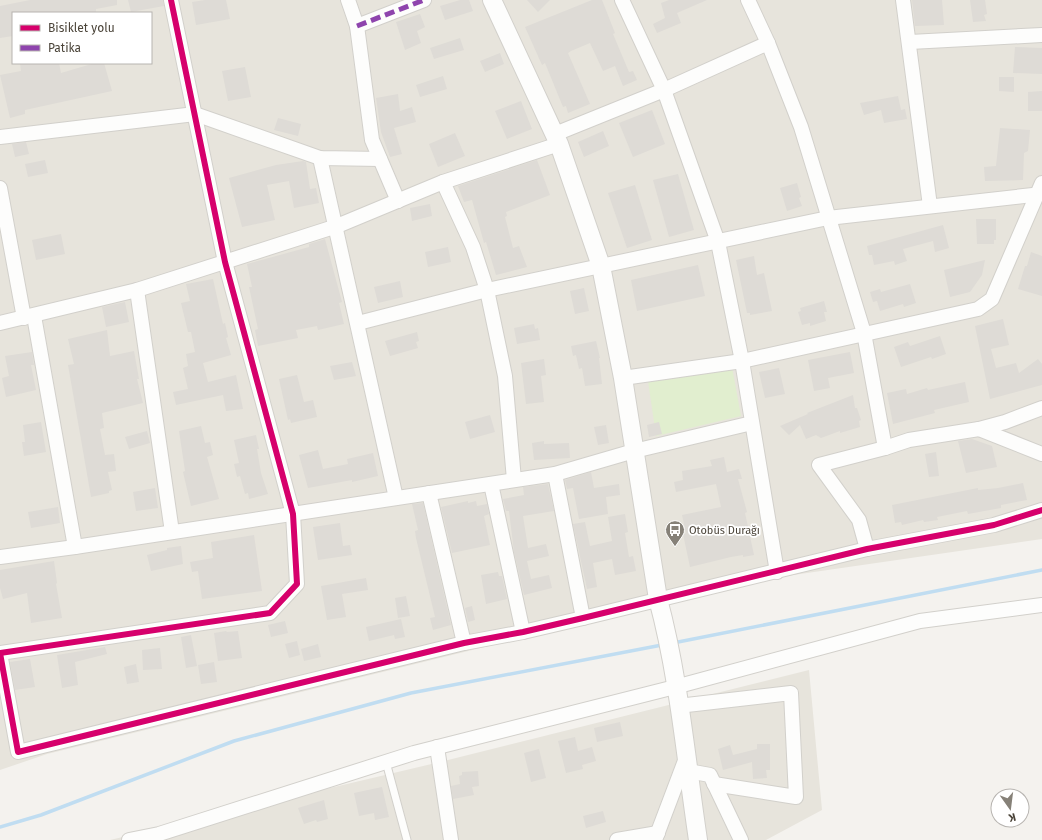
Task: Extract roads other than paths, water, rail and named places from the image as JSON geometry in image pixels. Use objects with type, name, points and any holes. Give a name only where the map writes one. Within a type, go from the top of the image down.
[{"type":"street","points":[[171,0],[225,262],[293,514],[298,584],[270,613],[0,653],[18,752],[464,642],[523,632],[777,572],[867,549],[994,525],[1042,510]]},
{"type":"street","points":[[348,0],[357,26],[372,140],[398,201]]},
{"type":"street","points":[[357,26],[424,0]]},
{"type":"street","points":[[492,0],[557,140],[601,266],[623,378],[658,599],[666,628],[698,840]]},
{"type":"street","points":[[622,0],[664,90],[718,242],[742,360],[777,572]]},
{"type":"street","points":[[748,0],[768,43],[800,127],[864,333],[885,448]]},
{"type":"street","points":[[903,0],[910,42],[930,206]]},
{"type":"street","points":[[910,42],[1042,35]]},
{"type":"street","points":[[0,323],[137,290],[337,226],[443,182],[557,140],[768,43]]},
{"type":"street","points":[[0,137],[195,114],[320,158],[380,160]]},
{"type":"street","points":[[320,158],[337,226],[396,498]]},
{"type":"street","points":[[443,182],[473,246],[487,290],[505,376],[514,480]]},
{"type":"street","points":[[0,188],[29,317],[75,547]]},
{"type":"street","points":[[358,323],[487,290],[828,218],[930,206],[1041,190]]},
{"type":"street","points":[[623,378],[742,360],[978,309],[992,299],[1041,190]]},
{"type":"street","points":[[137,290],[172,532]]},
{"type":"street","points":[[867,549],[859,520],[819,465],[885,448],[909,440],[979,429],[1005,422],[1042,408]]},
{"type":"street","points":[[0,557],[75,547],[555,474],[634,451],[752,423]]},
{"type":"street","points":[[979,429],[1042,454]]},
{"type":"street","points":[[555,474],[583,618]]},
{"type":"street","points":[[491,484],[523,632]]},
{"type":"street","points":[[429,493],[464,642]]},
{"type":"street","points":[[129,840],[159,837],[386,762],[675,683],[920,620],[1042,605]]},
{"type":"street","points":[[678,706],[791,693],[796,797],[714,784]]},
{"type":"street","points":[[437,747],[450,840]]},
{"type":"street","points":[[687,765],[710,776],[741,840]]},
{"type":"street","points":[[617,840],[657,836],[687,765]]},
{"type":"lane","points":[[386,762],[407,840]]},
{"type":"waterway","points":[[673,643],[1042,570]]},
{"type":"waterway","points":[[0,827],[41,815],[234,741],[411,693],[662,645]]},
{"type":"place","name":"Otobüs Durağı","points":[[675,547]]}]
